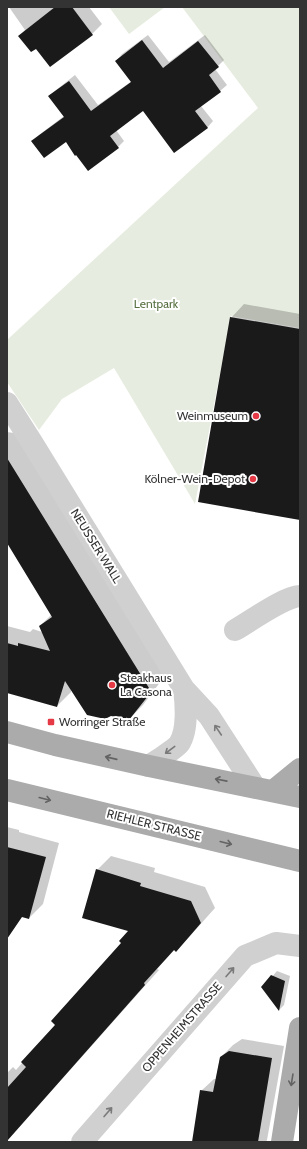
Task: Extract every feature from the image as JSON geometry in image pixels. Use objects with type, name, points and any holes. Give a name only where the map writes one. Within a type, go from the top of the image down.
[{"type":"main road","points":[[7,732],[55,745],[149,766],[300,797]]},
{"type":"main road","points":[[264,789],[300,769]]},
{"type":"main road","name":"RIEHLER STRASSE","points":[[7,790],[300,861]]},
{"type":"main road","points":[[282,1142],[300,1028]]},
{"type":"street","name":"NEUSSER WALL","points":[[7,403],[184,689],[209,716],[264,789]]},
{"type":"street","points":[[235,630],[274,606],[300,596]]},
{"type":"street","name":"NEUSSER WALL","points":[[149,766],[178,744],[181,739],[186,712],[184,689]]},
{"type":"street","name":"OPPENHEIMSTRASSE","points":[[82,1142],[245,956],[276,943],[300,946]]},
{"type":"green space","points":[[109,7],[165,7],[129,34]]},
{"type":"green space","name":"Lentpark","points":[[182,7],[300,7],[300,328],[231,316],[195,504],[114,368],[62,399],[39,430],[7,382],[7,340],[258,108]]},
{"type":"building","points":[[55,7],[72,7],[93,35],[50,67],[36,49],[31,52],[18,36]]},
{"type":"building","points":[[142,40],[163,68],[198,41],[219,67],[209,75],[221,92],[195,111],[208,128],[174,153],[143,111],[110,136],[119,148],[88,171],[76,155],[75,156],[66,142],[44,158],[31,141],[64,117],[48,96],[69,81],[91,111],[131,82],[115,61]]},
{"type":"building","name":"Weinmuseum","points":[[230,317],[300,329],[300,520],[198,502]]},
{"type":"building","points":[[7,458],[149,688],[148,696],[129,720],[111,716],[105,719],[87,715],[65,681],[57,707],[7,693],[7,643],[18,646],[18,643],[50,651],[39,626],[52,617],[7,543]]},
{"type":"building","points":[[7,847],[46,857],[29,919],[22,917],[7,939]]},
{"type":"building","points":[[96,869],[141,883],[140,886],[191,901],[201,923],[176,952],[174,950],[144,983],[145,985],[7,1141],[7,1088],[26,1067],[21,1062],[55,1025],[51,1021],[121,943],[119,941],[128,931],[82,918]]},
{"type":"building","points":[[271,975],[285,981],[279,1011],[261,987]]},
{"type":"building","points":[[229,1051],[272,1058],[258,1142],[192,1142],[200,1090],[213,1092],[220,1057]]},
{"type":"place","name":"Weinmuseum","points":[[256,416]]},
{"type":"place","name":"Kölner-Wein-Depot","points":[[253,479]]},
{"type":"place","name":"Steakhaus La Casona","points":[[112,685]]},
{"type":"place","name":"Worringer Straße","points":[[51,722]]}]
